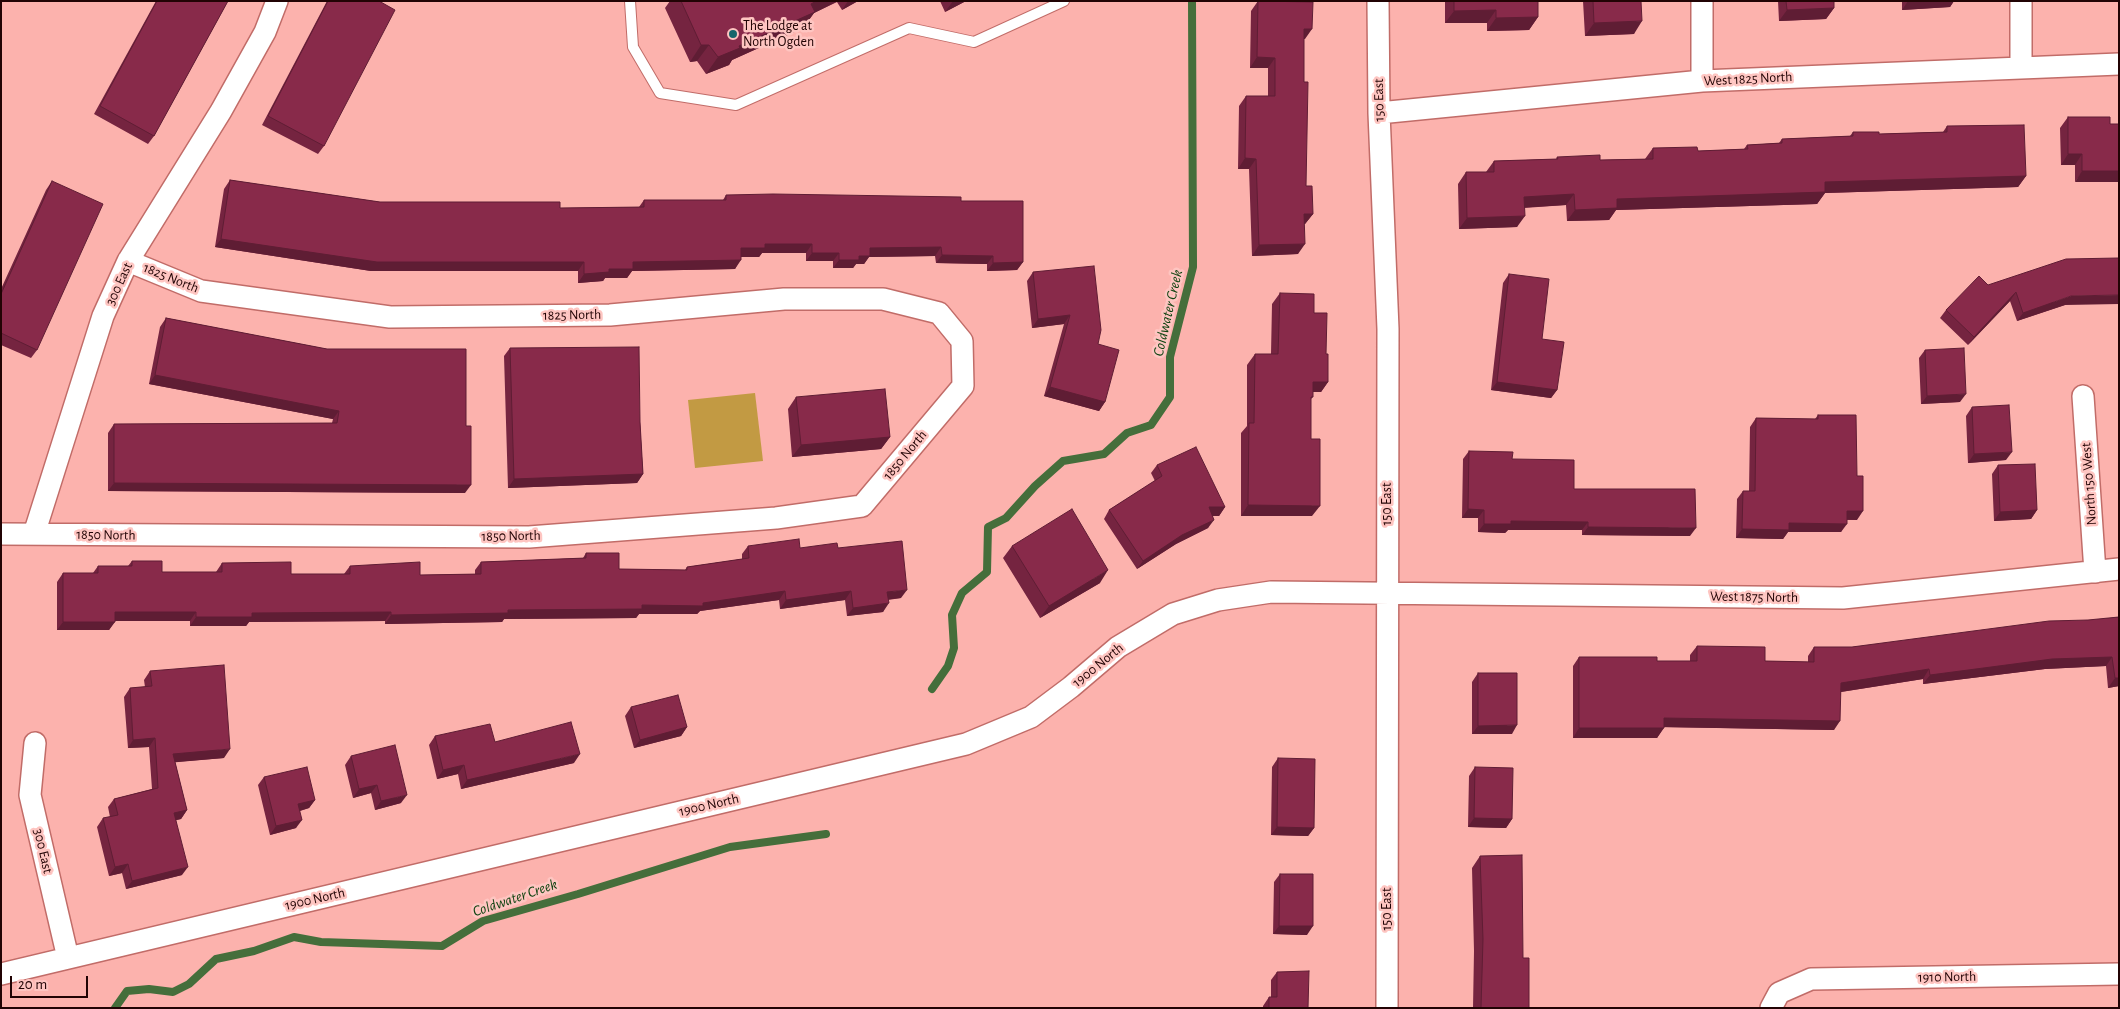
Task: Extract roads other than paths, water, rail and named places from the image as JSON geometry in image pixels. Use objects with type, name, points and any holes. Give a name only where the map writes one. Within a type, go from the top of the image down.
[{"type":"street","name":"300 East","points":[[34,534],[104,316],[128,261],[221,112],[265,32],[277,1]]},
{"type":"street","name":"150 East","points":[[1378,1],[1379,113],[1388,329],[1387,1008]]},
{"type":"street","points":[[1702,1],[1702,80]]},
{"type":"street","points":[[2021,1],[2021,67]]},
{"type":"street","name":"West 1825 North","points":[[1379,113],[1702,80],[2119,64]]},
{"type":"street","name":"1825 North","points":[[128,261],[201,291],[390,317],[610,315],[784,299],[884,299],[939,313],[962,341],[963,386]]},
{"type":"street","name":"1850 North","points":[[1,534],[529,537],[776,518],[862,506],[963,386]]},
{"type":"street","name":"North 150 West","points":[[2083,396],[2095,572]]},
{"type":"street","name":"West 1875 North","points":[[1387,593],[1843,598],[2119,569]]},
{"type":"street","name":"1900 North","points":[[1,974],[966,744],[1031,717],[1071,687],[1118,647],[1173,614],[1218,600],[1271,592],[1387,593]]},
{"type":"street","name":"300 East","points":[[35,743],[30,795],[68,958]]},
{"type":"street","name":"1910 North","points":[[1775,1000],[1811,979],[2119,974]]},
{"type":"lane","points":[[630,1],[633,46],[660,93],[736,105],[909,28],[974,42],[1064,1]]},
{"type":"waterway","name":"Coldwater Creek","points":[[932,689],[948,666],[954,648],[952,615],[962,593],[987,572],[988,527],[1006,518],[1035,486],[1063,461],[1104,454],[1127,433],[1151,425],[1170,397],[1170,357],[1193,267],[1192,1]]},
{"type":"waterway","name":"Coldwater Creek","points":[[115,1008],[127,991],[149,989],[173,992],[189,984],[216,959],[254,951],[294,937],[321,942],[442,946],[483,921],[730,847],[826,834]]},
{"type":"place","name":"The Lodge at North Ogden","points":[[733,34]]}]
